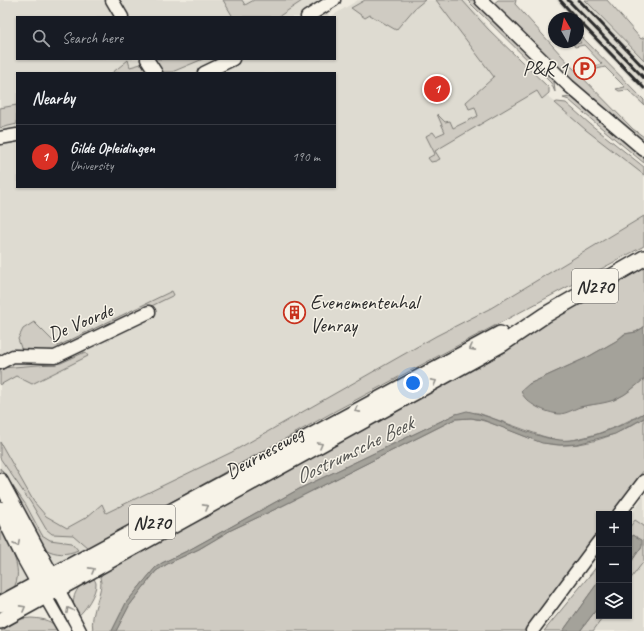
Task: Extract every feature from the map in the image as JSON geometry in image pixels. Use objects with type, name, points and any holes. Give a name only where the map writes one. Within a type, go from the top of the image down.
[{"type":"main road","name":"Deurneseweg","points":[[0,604],[48,586],[502,344],[545,315],[644,258]]},
{"type":"main road","points":[[0,481],[48,586]]},
{"type":"main road","points":[[0,509],[23,555],[48,586]]},
{"type":"main road","name":"Deurneseweg","points":[[0,621],[48,586]]},
{"type":"street","points":[[112,0],[121,16]]},
{"type":"street","points":[[309,16],[334,0]]},
{"type":"street","points":[[481,0],[568,86],[644,150]]},
{"type":"street","points":[[148,60],[155,72]]},
{"type":"street","points":[[206,72],[232,60]]},
{"type":"street","points":[[0,138],[16,135]]},
{"type":"street","name":"De Voorde","points":[[0,363],[13,356],[55,357],[150,312]]},
{"type":"street","points":[[621,511],[644,481]]},
{"type":"street","points":[[532,631],[596,545]]},
{"type":"street","points":[[48,586],[64,631]]},
{"type":"street","points":[[48,586],[80,631]]},
{"type":"shaded area","points":[[0,0],[320,0],[329,16],[16,16],[16,60],[336,60],[336,16],[332,16],[358,0],[466,0],[542,92],[644,171],[644,238],[0,596]]},
{"type":"shaded area","points":[[223,0],[242,0],[245,5],[254,0],[302,1],[280,16],[232,16]]},
{"type":"shaded area","points":[[365,0],[425,0],[414,9],[396,30],[370,15],[365,18],[351,8]]},
{"type":"shaded area","points":[[436,0],[462,0],[488,29],[549,88],[549,93],[542,99],[537,91],[435,151],[440,159],[431,162],[428,158],[435,154],[426,136],[433,132],[436,136],[445,132],[437,114],[445,122],[450,121],[453,128],[478,116],[475,107],[469,109],[466,102],[494,77]]},
{"type":"shaded area","points":[[467,0],[474,0],[552,78],[554,81],[555,92],[551,83]]},
{"type":"shaded area","points":[[498,0],[516,0],[515,4],[548,41],[548,48],[555,48],[633,129],[644,137],[644,145],[585,96],[493,4]]},
{"type":"shaded area","points":[[556,0],[585,0],[644,60],[644,92],[584,30],[584,12],[567,12]]},
{"type":"shaded area","points":[[585,0],[607,0],[641,39],[644,37],[644,60]]},
{"type":"shaded area","points":[[584,39],[644,100],[644,105],[628,90],[619,91],[616,89],[625,87],[605,67],[597,69],[594,66],[602,64],[584,45]]},
{"type":"shaded area","points":[[128,60],[130,67],[141,64],[140,60],[142,60],[147,72],[113,72]]},
{"type":"shaded area","points":[[156,60],[201,60],[172,72],[163,72]]},
{"type":"shaded area","points":[[571,97],[644,157],[644,163],[569,100],[563,98]]},
{"type":"shaded area","points":[[555,103],[566,103],[644,167],[644,175],[586,130]]},
{"type":"shaded area","points":[[16,105],[16,124],[0,128],[0,108]]},
{"type":"shaded area","points":[[644,216],[644,246],[337,410],[88,548],[73,535],[52,534],[46,529],[31,503],[0,458],[0,442],[34,502],[46,516],[67,528],[87,517],[102,504],[106,513],[232,452],[436,336],[491,308]]},
{"type":"shaded area","points":[[644,267],[644,327],[636,332],[624,334],[616,341],[588,357],[529,384],[580,407],[614,400],[625,394],[644,379],[644,413],[618,426],[597,434],[573,440],[561,441],[542,436],[478,413],[456,414],[301,488],[189,550],[162,563],[155,568],[126,603],[112,631],[93,631],[93,617],[100,589],[100,577],[102,575],[100,572],[554,316]]},
{"type":"shaded area","points":[[172,291],[174,295],[62,350],[47,353],[25,353],[21,348],[18,339],[23,329],[34,322],[58,346]]},
{"type":"shaded area","points":[[644,327],[644,379],[620,397],[612,401],[580,407],[559,414],[537,407],[523,396],[521,391],[529,384],[588,357],[625,334],[636,332]]},
{"type":"shaded area","points":[[85,352],[88,356],[32,384],[16,376],[0,385],[0,369],[2,368],[61,363]]},
{"type":"shaded area","points":[[467,411],[491,418],[536,435],[560,440],[580,439],[592,436],[615,428],[644,413],[644,418],[615,434],[577,444],[560,445],[542,443],[483,420],[471,418],[455,419],[231,530],[199,549],[169,563],[156,571],[129,606],[116,631],[112,631],[126,603],[155,568],[162,563],[189,550],[301,488],[456,414]]},
{"type":"shaded area","points":[[471,418],[489,422],[541,442],[569,445],[606,437],[622,431],[644,418],[644,470],[613,511],[596,511],[596,534],[524,631],[116,631],[129,606],[156,571],[169,563],[199,549],[231,530],[455,419]]},
{"type":"shaded area","points":[[0,468],[26,505],[42,535],[50,540],[72,543],[78,550],[62,554],[45,549],[0,474]]},
{"type":"shaded area","points":[[644,495],[644,631],[551,631],[596,565],[596,619],[632,619],[632,513]]},
{"type":"shaded area","points":[[635,520],[644,526],[644,561],[632,577],[632,561],[642,546],[634,535],[632,537],[632,524]]},
{"type":"shaded area","points":[[0,526],[15,560],[17,577],[15,585],[10,593],[0,601]]},
{"type":"shaded area","points":[[633,535],[642,540],[642,546],[632,561],[632,547]]},
{"type":"shaded area","points":[[596,568],[596,585],[563,631],[544,631]]},
{"type":"shaded area","points":[[92,574],[96,587],[86,607],[77,617],[74,610],[74,598],[78,588]]},
{"type":"shaded area","points":[[596,585],[596,610],[580,631],[563,631]]},
{"type":"shaded area","points":[[596,610],[596,619],[602,619],[593,631],[580,631]]},
{"type":"shaded area","points":[[31,618],[48,621],[54,624],[61,631],[1,631],[20,619]]},
{"type":"railway","points":[[560,0],[571,12]]},
{"type":"railway","points":[[568,0],[644,78]]},
{"type":"railway","points":[[579,0],[644,68]]},
{"type":"railway","points":[[584,26],[644,88]]},
{"type":"place","name":"P&R 1","points":[[584,68]]},
{"type":"place","name":"Gilde Opleidingen","points":[[437,89]]},
{"type":"place","name":"Evenementenhal Venray","points":[[295,313]]},
{"type":"water label","name":"Oostrumsche Beek","points":[[354,450]]}]
